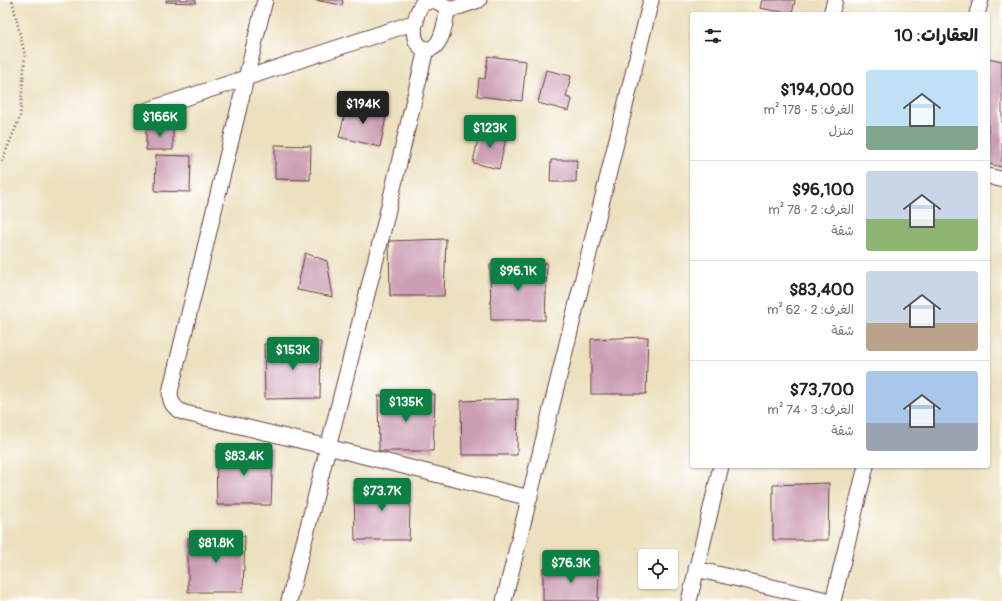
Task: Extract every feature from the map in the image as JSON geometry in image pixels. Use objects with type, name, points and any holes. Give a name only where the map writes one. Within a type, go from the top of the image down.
[{"type":"street","points":[[265,0],[171,388],[170,399],[176,408],[185,413],[530,498]]},
{"type":"street","points":[[437,2],[446,21],[436,45],[426,49],[422,48],[416,43],[416,22],[418,9],[422,4],[437,2],[479,0]]},
{"type":"street","points":[[504,601],[651,0]]},
{"type":"street","points":[[832,12],[835,0]]},
{"type":"street","points":[[978,12],[981,0]]},
{"type":"street","points":[[148,110],[416,22]]},
{"type":"street","points":[[288,601],[328,447],[426,49]]},
{"type":"street","points":[[689,601],[721,468]]},
{"type":"street","points":[[696,570],[832,601],[865,468]]},
{"type":"path","points":[[2,161],[20,117],[25,56],[12,0]]},
{"type":"building","points":[[166,0],[196,0],[196,3],[166,2]]},
{"type":"building","points":[[314,0],[343,0],[342,5]]},
{"type":"building","points":[[762,0],[795,0],[792,12],[781,12],[760,8]]},
{"type":"building","points":[[488,56],[526,61],[522,101],[477,96],[479,78],[485,79]]},
{"type":"building","points":[[990,58],[1002,61],[1002,167],[990,164]]},
{"type":"building","points":[[546,70],[571,76],[566,97],[572,99],[569,111],[538,103]]},
{"type":"building","points":[[348,102],[387,112],[380,147],[339,137]]},
{"type":"building","points":[[146,125],[173,125],[173,150],[146,150]]},
{"type":"building","points":[[480,129],[507,134],[499,169],[473,163]]},
{"type":"building","points":[[275,145],[311,146],[310,180],[275,179]]},
{"type":"building","points":[[156,155],[191,156],[190,192],[155,191]]},
{"type":"building","points":[[551,160],[577,160],[576,182],[550,182]]},
{"type":"building","points":[[446,239],[444,296],[390,296],[389,241]]},
{"type":"building","points":[[305,253],[327,261],[333,297],[297,290]]},
{"type":"building","points":[[547,263],[545,320],[491,320],[490,265]]},
{"type":"building","points":[[648,337],[646,394],[591,394],[591,339]]},
{"type":"building","points":[[321,342],[320,398],[265,399],[264,344]]},
{"type":"building","points":[[435,394],[433,451],[379,451],[378,396]]},
{"type":"building","points":[[518,399],[517,455],[462,455],[461,401]]},
{"type":"building","points":[[273,449],[271,505],[217,505],[216,451]]},
{"type":"building","points":[[411,483],[409,540],[355,540],[354,485]]},
{"type":"building","points":[[829,483],[828,540],[773,540],[773,485]]},
{"type":"building","points":[[245,536],[243,592],[188,592],[188,538]]},
{"type":"building","points":[[599,566],[598,601],[543,601],[543,568]]}]
